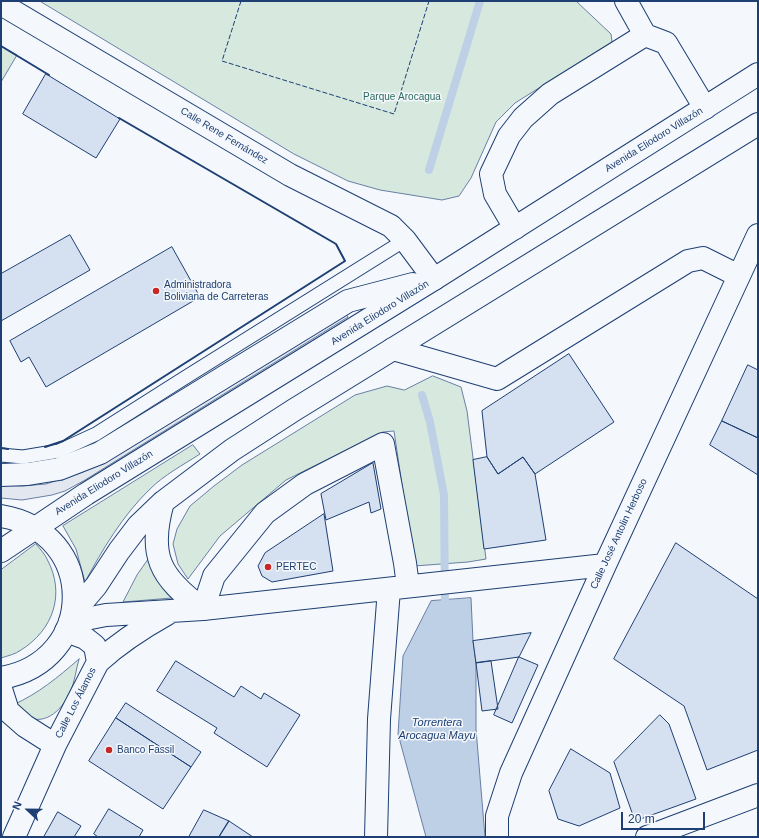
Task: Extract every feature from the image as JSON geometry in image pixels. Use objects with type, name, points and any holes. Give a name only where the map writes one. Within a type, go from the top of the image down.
[{"type":"main road","points":[[626,1],[645,35],[666,43],[705,108]]},
{"type":"main road","name":"Calle Rene Fernández","points":[[1,4],[290,175],[391,226],[405,240],[434,279]]},
{"type":"main road","points":[[515,228],[495,194],[491,174],[509,136],[523,118],[550,94],[645,35]]},
{"type":"main road","name":"Avenida Eliodoro Villazón","points":[[1,551],[86,494],[434,279],[758,74]]},
{"type":"main road","points":[[1,678],[15,676],[39,664],[58,646],[69,622],[138,526],[164,502],[232,450],[294,410],[758,124]]},
{"type":"main road","name":"Calle José Antolin Herboso","points":[[497,837],[497,816],[511,773],[605,565],[758,235]]},
{"type":"main road","points":[[393,349],[497,379],[688,261],[702,258],[739,276]]},
{"type":"main road","points":[[1,475],[28,474],[59,469],[100,452],[348,301],[434,279]]},
{"type":"main road","points":[[203,609],[214,576],[265,513],[305,484],[383,444],[405,563],[399,587],[379,719],[376,837]]},
{"type":"main road","points":[[164,502],[156,533],[159,560],[166,574],[174,585],[203,609]]},
{"type":"main road","points":[[1,516],[14,518],[36,528],[45,534],[57,547],[66,562],[72,579],[74,596],[69,622]]},
{"type":"main road","points":[[69,622],[106,615],[203,609],[605,565]]},
{"type":"main road","points":[[98,662],[112,649],[137,631],[171,611]]},
{"type":"main road","name":"Calle Los Álamos","points":[[14,837],[55,745],[98,662],[95,646],[69,622]]},
{"type":"main road","name":"Calle Los Álamos","points":[[1,689],[8,711],[24,726],[55,745]]},
{"type":"main road","points":[[646,837],[758,795]]},
{"type":"lane","points":[[1,455],[23,457],[59,451],[96,434],[405,240]]},
{"type":"green space","name":"Parque Arocagua","points":[[40,1],[576,1],[611,34],[612,42],[515,103],[496,122],[471,178],[459,196],[442,200],[380,190],[348,181],[294,154]]},
{"type":"green space","points":[[1,46],[17,55],[1,82]]},
{"type":"green space","points":[[433,376],[461,387],[467,411],[486,559],[468,562],[414,566],[394,431],[383,432],[286,480],[220,536],[188,579],[178,564],[173,544],[177,529],[190,506],[214,486],[242,465],[355,395],[387,386],[404,390]]},
{"type":"green space","points":[[193,445],[200,454],[161,479],[140,499],[114,533],[85,582],[76,549],[63,526]]},
{"type":"green space","points":[[36,544],[44,553],[53,572],[56,598],[53,610],[48,622],[32,642],[17,653],[1,658],[1,570]]},
{"type":"green space","points":[[150,557],[172,598],[123,602],[137,575]]},
{"type":"green space","points":[[79,659],[72,688],[63,704],[53,714],[41,719],[34,719],[25,716],[13,705],[48,685]]},
{"type":"shaded area","points":[[344,311],[348,317],[65,491],[52,495],[22,500],[1,498],[1,485],[22,486],[46,484],[83,472]]},
{"type":"water","name":"Torrentera Arocagua Mayu","points":[[471,598],[473,641],[476,663],[476,729],[485,837],[426,837],[398,734],[403,656],[431,601]]},
{"type":"building","points":[[46,74],[120,119],[96,158],[23,114]]},
{"type":"building","points":[[70,235],[90,270],[1,321],[1,274]]},
{"type":"building","points":[[172,247],[200,297],[46,387],[29,357],[21,362],[10,341]]},
{"type":"building","points":[[569,354],[614,422],[535,474],[523,457],[498,474],[487,457],[482,411]]},
{"type":"building","points":[[748,365],[758,370],[758,438],[722,421]]},
{"type":"building","points":[[722,421],[758,438],[758,475],[710,445]]},
{"type":"building","points":[[487,457],[498,474],[523,457],[535,474],[546,540],[484,549],[473,460]]},
{"type":"building","points":[[373,463],[381,509],[371,513],[369,502],[326,520],[321,494]]},
{"type":"building","points":[[324,514],[333,571],[272,582],[262,576],[258,566],[265,553]]},
{"type":"building","points":[[676,543],[758,599],[758,750],[707,770],[684,706],[614,659]]},
{"type":"building","points":[[531,633],[519,657],[476,663],[473,641]]},
{"type":"building","points":[[519,657],[538,665],[512,723],[494,715]]},
{"type":"building","points":[[176,661],[234,697],[241,686],[261,699],[264,693],[300,715],[267,767],[214,733],[217,728],[157,691]]},
{"type":"building","points":[[491,661],[498,709],[482,711],[476,663]]},
{"type":"building","points":[[126,703],[201,752],[191,767],[116,718]]},
{"type":"building","points":[[660,715],[669,724],[696,799],[635,821],[614,762]]},
{"type":"building","points":[[116,718],[191,767],[163,809],[89,761]]},
{"type":"building","points":[[571,749],[610,773],[620,808],[579,826],[558,819],[549,791]]},
{"type":"building","points":[[109,809],[143,830],[139,837],[98,837],[94,834]]},
{"type":"building","points":[[204,810],[229,821],[219,837],[189,837]]},
{"type":"building","points":[[58,812],[81,826],[74,837],[44,837]]},
{"type":"building","points":[[229,821],[253,837],[219,837]]},
{"type":"waterway","name":"Torrentera Arocagua Mayu","points":[[429,170],[480,1]]},
{"type":"waterway","name":"Torrentera Arocagua Mayu","points":[[422,395],[430,422],[444,495],[445,609]]},
{"type":"fence","points":[[241,1],[222,61],[394,114],[429,1]]},
{"type":"wall","points":[[1,46],[49,75]]},
{"type":"wall","points":[[45,447],[63,441],[345,261],[336,244],[119,118]]},
{"type":"wall","points":[[1,448],[8,449]]},
{"type":"place","name":"Administradora Boliviana de Carreteras","points":[[156,291]]},
{"type":"place","name":"PERTEC","points":[[268,567]]},
{"type":"place","name":"Banco Fassil","points":[[109,750]]}]
